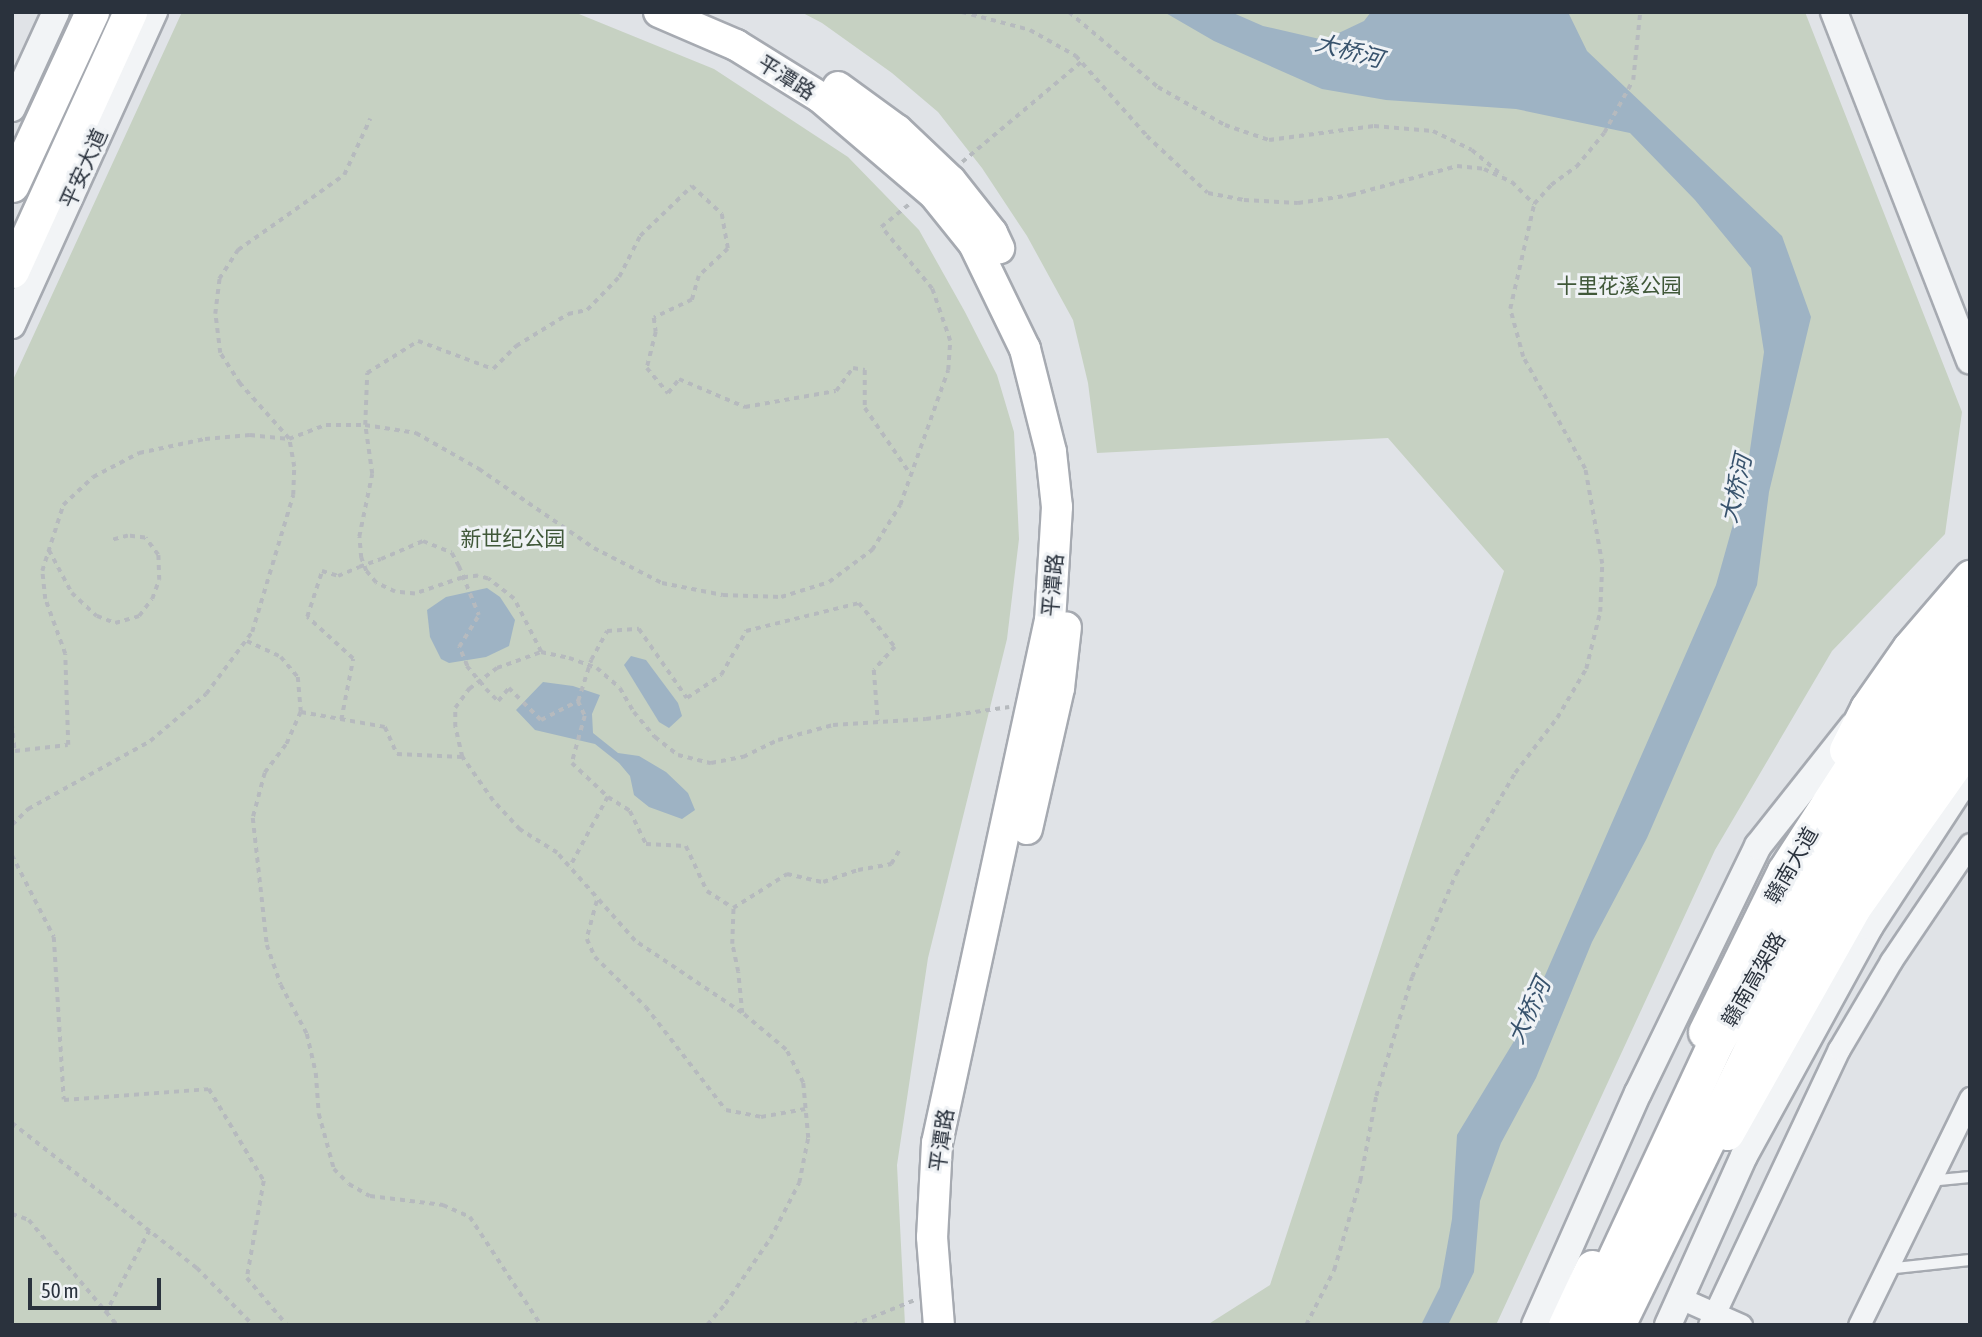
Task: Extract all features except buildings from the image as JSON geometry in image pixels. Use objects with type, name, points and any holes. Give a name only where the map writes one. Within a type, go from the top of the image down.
[{"type":"highway","name":"赣南高架路","points":[[1584,1325],[1717,1040],[1825,855],[1916,729],[1970,663]]},
{"type":"highway","name":"赣南高架路","points":[[1617,1325],[1763,1024],[1800,957],[1855,864],[1970,703]]},
{"type":"main road","points":[[12,184],[92,12]]},
{"type":"main road","name":"平安大道","points":[[12,271],[130,12]]},
{"type":"main road","name":"平潭路","points":[[660,12],[736,45],[820,97],[937,183],[992,233],[1044,343],[1057,382],[1069,447],[1075,503],[1072,563],[1059,688],[955,1148],[951,1235],[959,1325]]},
{"type":"main road","name":"平潭路","points":[[706,12],[751,32],[832,83],[897,130],[937,183],[974,244],[1002,299],[1029,362],[1051,452],[1057,506],[1050,620],[937,1143],[932,1237],[939,1325]]},
{"type":"main road","points":[[1784,871],[1867,708],[1909,648],[1970,577]]},
{"type":"main road","name":"赣南大道","points":[[1565,1325],[1784,871],[1854,763],[1970,622]]},
{"type":"main road","points":[[1637,1325],[1723,1141],[1853,909],[1970,744]]},
{"type":"main road","points":[[1853,909],[1970,764]]},
{"type":"street","points":[[12,108],[56,12]]},
{"type":"street","name":"平安大道","points":[[12,325],[154,12]]},
{"type":"street","points":[[1833,12],[1970,360]]},
{"type":"street","points":[[1535,1325],[1638,1093],[1758,846],[1867,708],[1970,594]]},
{"type":"street","points":[[1668,1325],[1744,1156],[1870,926],[1970,773]]},
{"type":"street","points":[[1712,1319],[1839,1049],[1891,961],[1970,844]]},
{"type":"street","points":[[1858,1325],[1970,1098]]},
{"type":"street","points":[[1680,1298],[1712,1319],[1741,1325]]},
{"type":"lane","points":[[1929,1181],[1970,1177]]},
{"type":"lane","points":[[1886,1269],[1970,1260]]},
{"type":"path","points":[[962,12],[1030,30],[1081,62],[1147,136],[1208,193],[1244,200],[1298,203],[1351,195],[1457,166],[1484,169],[1507,179]]},
{"type":"path","points":[[1069,12],[1158,87],[1225,125],[1269,140],[1374,126],[1433,131],[1472,150],[1534,204]]},
{"type":"path","points":[[1306,1325],[1334,1270],[1360,1181],[1376,1096],[1412,977],[1456,874],[1515,773],[1557,718],[1586,669],[1600,611],[1602,564],[1585,469],[1523,357],[1510,309],[1534,204],[1576,167],[1604,133],[1633,80],[1640,12]]},
{"type":"path","points":[[12,723],[15,751],[68,745],[65,654],[44,599],[42,571],[64,505],[93,477],[139,453],[205,439],[250,435],[289,439],[326,425],[365,425],[416,433],[479,469],[594,548],[662,583],[723,595],[781,597],[829,582],[872,550],[900,505],[948,370],[950,341],[932,289],[881,227],[1081,62]]},
{"type":"path","points":[[12,825],[28,809],[150,741],[206,694],[246,641],[272,571],[293,495],[294,467],[289,439],[240,384],[220,353],[215,314],[219,279],[238,250],[344,175],[370,119]]},
{"type":"path","points":[[541,652],[514,599],[488,579],[462,578],[415,594],[395,592],[376,583],[366,571],[361,558],[359,537],[360,521],[371,482],[365,425],[367,373],[418,341],[493,369],[516,346],[568,314],[587,310],[619,278],[640,236],[692,186],[722,214],[728,248],[699,276],[692,300],[654,318],[656,332],[647,368],[668,393],[679,379],[746,407],[836,391],[853,368],[865,370],[865,408],[911,475]]},
{"type":"path","points":[[49,550],[72,593],[97,616],[115,623],[139,616],[152,599],[159,580],[158,555],[145,538],[128,536],[113,540]]},
{"type":"path","points":[[341,720],[353,659],[307,618],[321,570],[338,576],[423,541],[452,553],[459,566],[479,615],[458,647],[467,666],[486,689],[498,701],[509,688],[541,720],[578,701]]},
{"type":"path","points":[[733,908],[707,891],[686,846],[646,844],[630,811],[608,797],[572,763],[585,716],[578,701],[589,665],[607,631],[639,629],[687,698],[720,675],[746,631],[859,603],[895,647],[874,670],[878,721]]},
{"type":"path","points":[[246,641],[281,657],[298,677],[301,712],[286,746],[265,773],[253,818],[267,945],[282,985],[307,1034],[316,1073],[319,1114],[334,1169],[349,1184],[370,1196],[443,1205],[470,1217],[541,1325]]},
{"type":"path","points":[[707,1325],[770,1240],[799,1183],[808,1138],[803,1083],[786,1050],[742,1013],[635,941],[557,853],[520,830],[493,801],[462,757],[455,727],[456,708],[469,689],[496,668],[541,652],[597,668],[620,688],[634,712],[655,737],[678,755],[711,762],[743,757],[778,740],[833,725],[926,719],[1032,704]]},
{"type":"path","points":[[301,712],[385,727],[397,754],[462,757]]},
{"type":"path","points":[[569,867],[608,797]]},
{"type":"path","points":[[733,908],[787,874],[823,882],[858,870],[891,864],[900,849]]},
{"type":"path","points":[[12,855],[54,937],[64,1100],[209,1089],[264,1181],[247,1278],[287,1325]]},
{"type":"path","points":[[597,901],[587,939],[595,957],[646,1007],[726,1110],[761,1117],[805,1110]]},
{"type":"path","points":[[733,908],[732,944],[742,1013]]},
{"type":"path","points":[[12,1123],[197,1268],[253,1325]]},
{"type":"path","points":[[12,1214],[29,1220],[105,1314],[117,1325]]},
{"type":"path","points":[[105,1314],[149,1231]]},
{"type":"path","points":[[853,1325],[936,1292]]},
{"type":"green space","name":"新世纪公园","points":[[182,12],[574,12],[714,69],[848,157],[919,230],[965,312],[997,375],[1014,432],[1019,539],[1007,639],[928,958],[897,1165],[905,1325],[12,1325],[12,382]]},
{"type":"green space","name":"十里花溪公园","points":[[801,12],[1805,12],[1962,412],[1945,534],[1832,651],[1715,850],[1496,1325],[1207,1325],[1270,1285],[1504,571],[1388,438],[1097,453],[1088,383],[1073,320],[1027,236],[982,168],[938,112],[892,73],[822,23]]},
{"type":"water","name":"大桥河","points":[[1164,12],[1231,12],[1263,26],[1324,40],[1364,21],[1371,12],[1568,12],[1587,51],[1782,236],[1811,317],[1769,492],[1757,585],[1647,838],[1592,942],[1536,1078],[1501,1143],[1480,1201],[1474,1272],[1448,1325],[1421,1325],[1440,1287],[1452,1219],[1457,1135],[1522,1028],[1716,585],[1746,478],[1764,352],[1751,268],[1695,200],[1630,133],[1516,109],[1386,100],[1322,89],[1214,41]]},
{"type":"water","points":[[487,588],[500,597],[515,620],[509,646],[486,657],[449,663],[441,659],[430,637],[427,610],[446,597]]},
{"type":"water","points":[[631,656],[646,660],[678,703],[682,716],[669,728],[659,722],[624,665]]},
{"type":"water","points":[[543,682],[573,686],[600,695],[592,714],[593,733],[618,753],[639,756],[666,772],[688,793],[695,810],[682,819],[649,807],[634,795],[630,776],[619,763],[595,744],[535,730],[516,710]]}]
